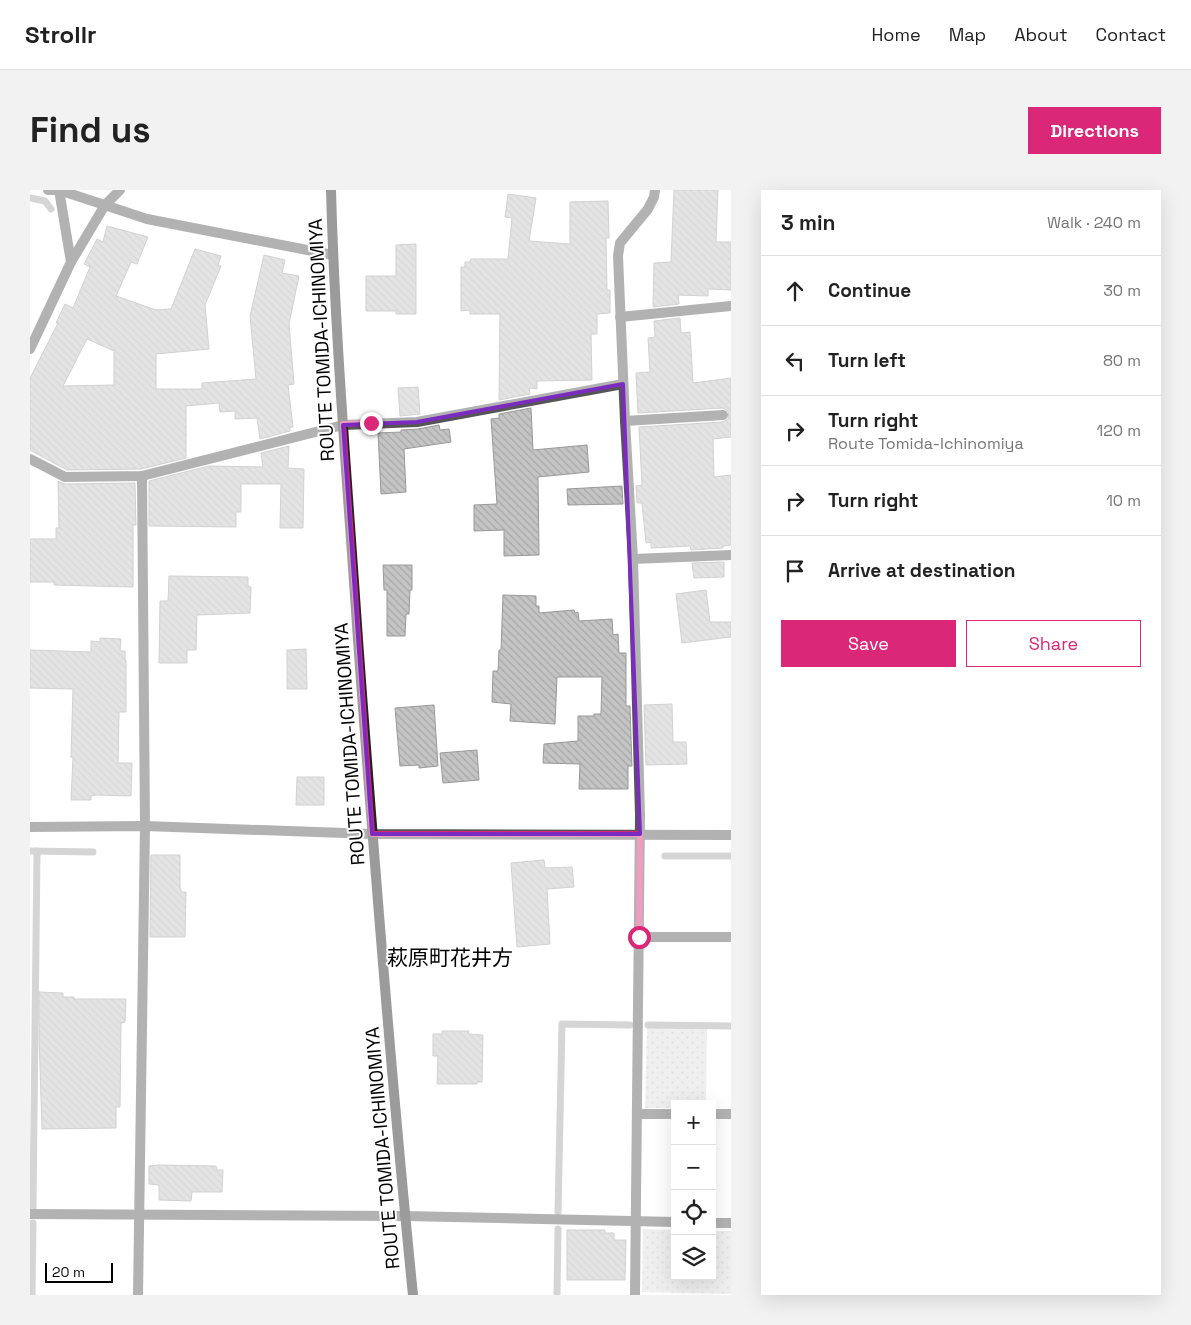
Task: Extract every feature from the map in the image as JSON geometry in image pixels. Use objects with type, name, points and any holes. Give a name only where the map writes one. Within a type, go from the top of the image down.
[{"type":"main road","name":"ROUTE TOMIDA-ICHINOMIYA","points":[[331,190],[343,424],[372,834],[413,1295]]},
{"type":"street","points":[[48,190],[58,190],[147,219],[333,256]]},
{"type":"street","points":[[58,190],[71,262]]},
{"type":"street","points":[[30,349],[71,262],[104,205],[120,190]]},
{"type":"street","points":[[635,1295],[640,834],[632,559],[618,256],[620,243],[648,209],[654,197],[654,190]]},
{"type":"street","points":[[620,317],[731,306]]},
{"type":"street","points":[[30,459],[65,477],[142,476],[343,424],[417,422],[623,384]]},
{"type":"street","points":[[625,421],[723,415]]},
{"type":"street","points":[[138,1295],[145,826],[142,476]]},
{"type":"street","points":[[632,559],[731,555]]},
{"type":"street","points":[[30,827],[145,826],[372,834],[731,835]]},
{"type":"street","points":[[639,937],[731,937]]},
{"type":"street","points":[[637,1114],[671,1114]]},
{"type":"street","points":[[716,1114],[731,1114]]},
{"type":"street","points":[[30,1214],[405,1216],[671,1222]]},
{"type":"street","points":[[716,1223],[731,1223]]},
{"type":"highlighted area","points":[[623,384],[640,834],[372,834],[343,425],[417,422]]},
{"type":"shaded area","points":[[647,1027],[707,1028],[706,1100],[671,1100],[671,1108],[645,1108]]},
{"type":"shaded area","points":[[643,1229],[671,1230],[671,1280],[716,1280],[716,1231],[731,1231],[731,1294],[642,1292]]},
{"type":"building","points":[[674,190],[718,190],[716,242],[731,242],[731,290],[708,289],[708,296],[678,295],[679,304],[653,307],[654,263],[671,262]]},
{"type":"building","points":[[508,194],[536,198],[529,241],[570,244],[570,202],[608,201],[609,238],[606,238],[607,290],[610,290],[610,313],[597,314],[597,334],[591,334],[592,380],[537,381],[537,389],[529,388],[530,394],[499,400],[500,314],[470,314],[470,310],[461,311],[461,267],[465,267],[465,262],[470,262],[471,259],[508,259],[512,218],[505,217]]},
{"type":"building","points":[[107,226],[148,237],[137,264],[131,262],[116,296],[156,310],[171,309],[195,249],[221,256],[218,265],[221,266],[205,305],[209,349],[156,354],[156,389],[202,389],[202,383],[256,379],[250,316],[264,255],[285,260],[282,273],[299,276],[289,324],[294,384],[288,385],[293,427],[290,427],[290,431],[260,439],[257,418],[235,419],[235,411],[220,412],[219,403],[186,406],[186,458],[141,469],[67,470],[30,450],[30,378],[58,323],[56,323],[65,304],[73,308],[90,267],[84,264],[97,239],[103,242]],"holes":[[[87,339],[114,351],[114,385],[63,386]]]},
{"type":"building","points":[[416,244],[416,314],[396,314],[396,311],[366,311],[366,276],[396,276],[396,245]]},
{"type":"building","points":[[680,318],[681,333],[690,332],[693,383],[731,378],[731,437],[713,439],[714,477],[731,475],[731,545],[723,546],[723,548],[691,550],[690,546],[651,548],[651,542],[646,543],[642,503],[637,503],[636,486],[642,485],[639,427],[723,422],[729,418],[728,411],[723,408],[638,413],[636,373],[650,372],[648,338],[655,337],[654,321]]},
{"type":"building","points":[[418,387],[420,414],[400,416],[398,388]]},
{"type":"building","points":[[531,408],[533,450],[587,445],[589,472],[538,477],[539,555],[504,556],[504,530],[474,531],[474,505],[497,504],[491,419],[499,418],[499,414]]},
{"type":"building","points":[[439,425],[440,430],[449,429],[451,442],[404,449],[406,492],[381,494],[378,433],[401,432],[401,430]]},
{"type":"building","points":[[289,446],[288,468],[304,469],[303,528],[280,528],[281,484],[241,484],[241,512],[236,512],[236,527],[149,526],[149,481],[209,466],[263,467],[261,453]]},
{"type":"building","points":[[58,481],[65,484],[135,483],[136,525],[133,525],[133,587],[54,585],[54,582],[30,582],[30,539],[56,539],[56,528],[59,528]]},
{"type":"building","points":[[622,486],[623,504],[568,505],[567,489]]},
{"type":"building","points":[[724,562],[724,577],[694,578],[692,563]]},
{"type":"building","points":[[383,565],[412,565],[412,590],[410,590],[409,614],[406,614],[405,636],[387,636],[387,590],[384,590]]},
{"type":"building","points":[[169,576],[248,577],[248,586],[251,587],[250,613],[197,615],[196,650],[187,650],[187,663],[159,663],[160,601],[168,601]]},
{"type":"building","points":[[706,590],[710,622],[731,622],[731,637],[682,643],[676,594]]},
{"type":"building","points":[[503,595],[536,596],[536,606],[539,606],[539,613],[574,610],[575,613],[578,612],[579,621],[612,619],[613,635],[618,634],[619,653],[626,653],[626,706],[630,706],[632,766],[628,766],[628,789],[579,789],[580,764],[543,763],[544,744],[578,741],[578,716],[601,714],[602,677],[557,677],[555,724],[510,721],[511,704],[492,702],[493,671],[498,671],[499,650],[501,650]]},
{"type":"building","points":[[100,638],[121,639],[120,651],[125,651],[126,712],[119,712],[118,763],[132,763],[131,796],[96,795],[91,796],[91,800],[71,800],[73,689],[30,688],[30,650],[91,652],[91,641],[100,642]]},
{"type":"building","points":[[306,649],[307,689],[287,689],[287,650]]},
{"type":"building","points":[[672,704],[673,742],[686,742],[687,764],[646,765],[644,705]]},
{"type":"building","points":[[434,705],[438,766],[419,768],[419,765],[400,766],[395,708]]},
{"type":"building","points":[[477,750],[479,780],[443,783],[440,753]]},
{"type":"building","points":[[297,777],[324,777],[324,805],[296,805]]},
{"type":"building","points":[[151,855],[180,855],[180,889],[181,892],[186,892],[185,937],[150,937]]},
{"type":"building","points":[[544,860],[545,868],[572,867],[574,887],[547,889],[550,944],[517,947],[511,863]]},
{"type":"building","points":[[39,992],[63,993],[63,997],[74,997],[74,999],[126,999],[125,1022],[121,1023],[120,1107],[116,1107],[116,1128],[42,1129]]},
{"type":"building","points":[[442,1031],[469,1031],[468,1034],[483,1035],[482,1082],[477,1082],[477,1084],[437,1084],[438,1056],[433,1056],[433,1034],[442,1034]]},
{"type":"building","points":[[149,1166],[216,1166],[217,1170],[223,1170],[222,1192],[192,1192],[191,1201],[159,1200],[159,1185],[149,1184]]},
{"type":"building","points":[[567,1230],[605,1230],[605,1233],[614,1233],[614,1240],[626,1240],[625,1280],[567,1280]]},
{"type":"waterway","points":[[30,198],[45,201],[51,209]]},
{"type":"waterway","points":[[30,851],[93,852]]},
{"type":"waterway","points":[[33,1208],[37,851]]},
{"type":"waterway","points":[[665,856],[731,856]]},
{"type":"waterway","points":[[558,1212],[562,1024],[630,1025]]},
{"type":"waterway","points":[[648,1025],[731,1026]]},
{"type":"waterway","points":[[32,1295],[33,1223]]},
{"type":"waterway","points":[[557,1295],[558,1229]]},
{"type":"district","name":"萩原町花井方","points":[[450,958]]},
{"type":"route","points":[[371,423],[343,424],[372,834],[640,834],[639,937]]}]
